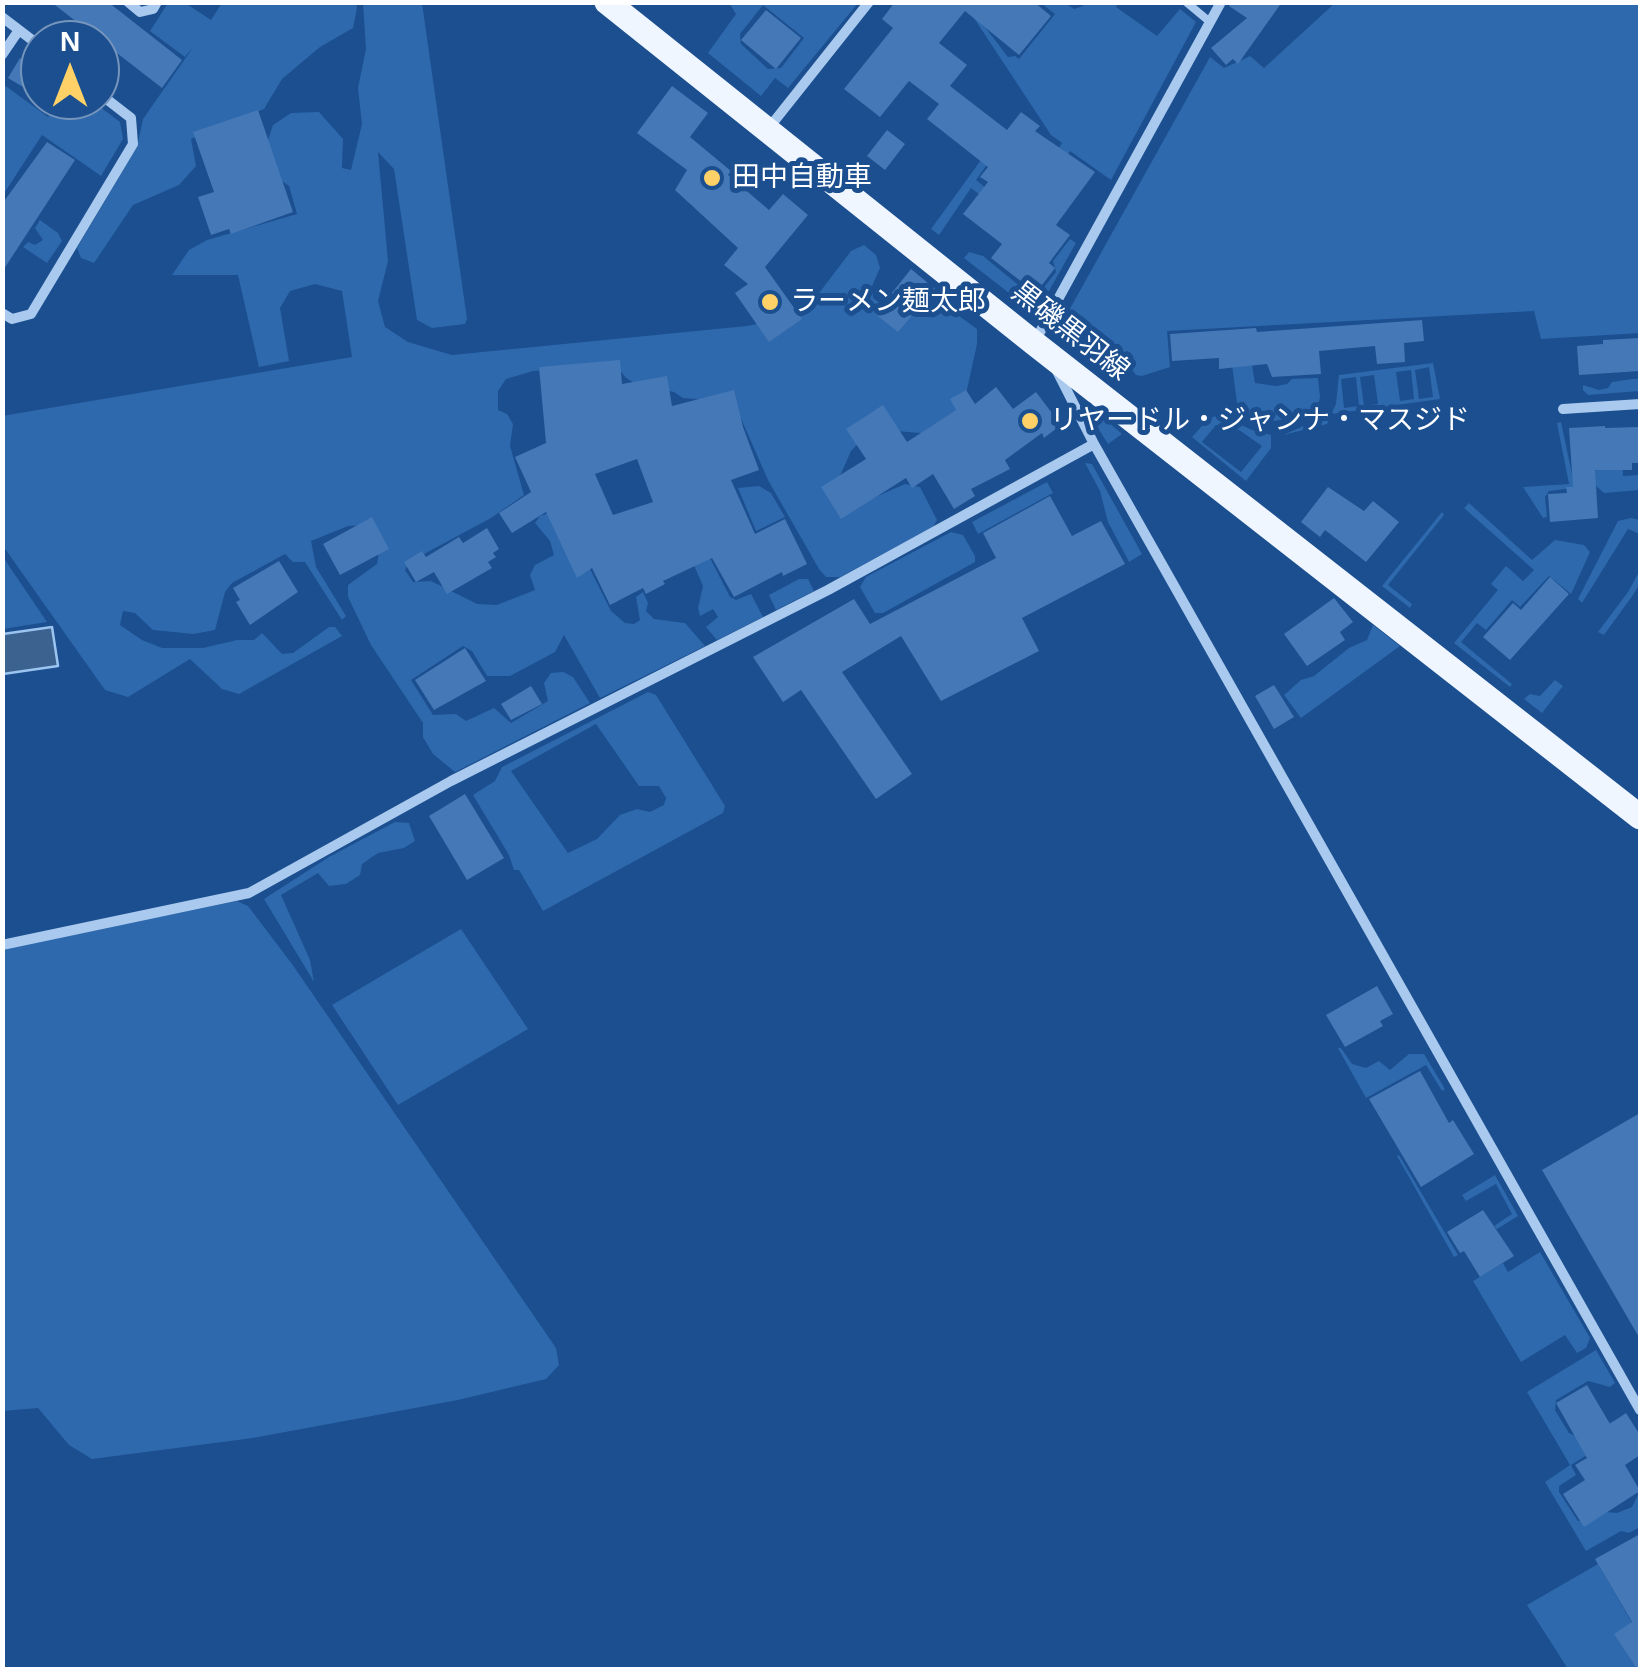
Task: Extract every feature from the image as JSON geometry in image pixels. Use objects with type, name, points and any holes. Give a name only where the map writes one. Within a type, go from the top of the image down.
[{"type":"main road","name":"黒磯黒羽線","points":[[625,8],[767,130],[1041,349],[1640,817]]},
{"type":"street","points":[[128,2],[140,12],[153,9],[157,2]]},
{"type":"street","points":[[767,130],[869,2]]},
{"type":"street","points":[[1221,2],[1041,349],[1640,1410]]},
{"type":"street","points":[[2,16],[19,30],[2,55]]},
{"type":"street","points":[[2,313],[12,320],[31,314],[133,144],[130,118],[120,110]]},
{"type":"street","points":[[1563,409],[1640,404]]},
{"type":"street","points":[[2,945],[249,893],[451,781],[828,590],[1094,444]]},
{"type":"lane","points":[[1186,2],[1210,22]]},
{"type":"shaded area","points":[[168,3],[185,3],[211,20],[222,3],[356,3],[357,8],[353,28],[320,47],[282,79],[264,109],[191,139],[196,166],[179,185],[133,205],[94,263],[81,258],[77,248],[137,147],[143,119],[194,46],[185,57],[150,31]]},
{"type":"shaded area","points":[[363,3],[422,3],[467,319],[465,324],[432,328],[417,320],[394,169],[378,152],[388,261],[378,301],[385,327],[408,342],[452,355],[778,320],[813,301],[851,251],[864,245],[876,255],[880,268],[872,286],[873,298],[902,320],[941,303],[977,329],[965,399],[944,435],[872,429],[851,451],[836,485],[850,508],[905,484],[920,487],[937,520],[933,527],[840,577],[826,577],[819,569],[768,480],[739,414],[717,401],[683,398],[674,392],[636,384],[615,364],[533,371],[506,379],[498,391],[498,410],[507,414],[513,424],[510,446],[524,495],[491,518],[409,562],[405,570],[413,582],[431,581],[477,604],[497,605],[535,590],[530,575],[535,565],[554,555],[550,541],[535,523],[540,516],[560,509],[611,611],[625,623],[634,624],[640,620],[636,597],[643,592],[648,603],[646,611],[654,619],[685,623],[705,646],[600,698],[564,635],[555,652],[510,676],[487,676],[472,651],[463,646],[411,680],[433,715],[456,714],[466,721],[494,708],[511,723],[548,701],[544,683],[551,673],[563,672],[573,677],[590,703],[455,772],[433,754],[423,737],[423,723],[371,645],[348,597],[348,585],[377,564],[380,546],[369,525],[348,526],[311,541],[316,567],[346,616],[342,620],[305,562],[293,562],[285,554],[232,583],[225,592],[215,630],[193,634],[153,630],[135,613],[123,611],[120,625],[162,648],[203,648],[254,640],[262,633],[282,654],[293,653],[329,627],[335,627],[342,636],[239,694],[222,689],[190,659],[128,697],[105,690],[3,546],[2,416],[352,357],[342,291],[315,284],[290,291],[280,308],[289,361],[259,367],[238,275],[172,275],[189,250],[207,240],[297,214],[289,186],[275,176],[265,149],[273,125],[291,113],[319,112],[343,139],[342,168],[351,170],[362,124],[358,88],[366,49]]},
{"type":"shaded area","points":[[729,3],[858,3],[788,88],[775,78],[761,96],[708,53],[736,14]],"holes":[[[763,5],[804,38],[781,68],[768,69],[741,44],[740,34]]]},
{"type":"shaded area","points":[[1041,3],[1065,3],[1074,9],[1084,3],[1118,3],[1116,7],[1157,36],[1180,9],[1196,22],[1111,180],[1070,151],[1043,197],[1034,190],[1062,143],[1051,135],[970,12],[1008,57],[1019,59],[1055,14]]},
{"type":"shaded area","points":[[1335,3],[1640,3],[1640,333],[1541,339],[1534,311],[1167,331],[1170,367],[1142,376],[1136,375],[1117,350],[1103,351],[1087,337],[1069,341],[1057,332],[1210,57],[1224,68],[1250,56],[1264,68]]},
{"type":"shaded area","points":[[3,84],[20,96],[20,120],[120,122],[123,139],[101,176],[42,135],[3,195]]},
{"type":"shaded area","points":[[989,149],[995,153],[976,180],[1010,207],[1005,214],[971,188],[939,235],[931,229]]},
{"type":"shaded area","points":[[40,220],[58,233],[62,241],[47,263],[23,247],[28,242],[35,245],[43,240],[35,228]]},
{"type":"shaded area","points":[[1070,239],[1076,243],[1036,314],[964,258],[969,252],[983,256],[1037,296],[1056,272],[1053,261]]},
{"type":"shaded area","points":[[1231,358],[1251,359],[1255,383],[1276,386],[1292,379],[1318,378],[1318,407],[1305,416],[1255,424],[1238,410]]},
{"type":"shaded area","points":[[1433,363],[1440,399],[1332,414],[1327,424],[1283,435],[1331,414],[1339,375]],"holes":[[[1429,367],[1433,397],[1419,399],[1415,370]],[[1411,370],[1414,399],[1400,401],[1396,372]],[[1374,375],[1378,404],[1364,406],[1360,377]],[[1356,377],[1359,406],[1344,408],[1341,379]]]},
{"type":"shaded area","points":[[1640,379],[1640,391],[1588,395],[1583,390],[1583,385],[1599,390],[1608,388],[1612,382]]},
{"type":"shaded area","points":[[1220,415],[1271,435],[1271,448],[1246,481],[1192,437],[1209,418]],"holes":[[[1216,425],[1239,430],[1262,446],[1241,472],[1202,442]]]},
{"type":"shaded area","points":[[1102,417],[1122,434],[1108,444],[1096,425]]},
{"type":"shaded area","points":[[1561,422],[1573,479],[1585,471],[1612,469],[1622,453],[1623,476],[1640,475],[1640,490],[1604,493],[1595,485],[1549,491],[1545,497],[1547,517],[1543,518],[1523,487],[1569,484],[1557,423]]},
{"type":"shaded area","points":[[1085,463],[1092,464],[1142,554],[1129,562],[1108,522],[1100,491]]},
{"type":"shaded area","points":[[1047,482],[1053,493],[978,534],[972,522]]},
{"type":"shaded area","points":[[759,486],[771,493],[785,517],[756,531],[738,488]]},
{"type":"shaded area","points":[[1469,503],[1532,560],[1555,540],[1584,545],[1590,552],[1571,594],[1549,576],[1520,607],[1512,600],[1486,630],[1477,623],[1461,642],[1512,684],[1510,687],[1454,643],[1498,590],[1491,584],[1506,566],[1523,581],[1534,570],[1464,508]]},
{"type":"shaded area","points":[[1442,512],[1444,515],[1388,585],[1412,604],[1410,608],[1382,586]]},
{"type":"shaded area","points":[[1640,520],[1640,534],[1628,529],[1582,603],[1578,599],[1618,521]]},
{"type":"shaded area","points":[[679,531],[710,558],[730,597],[736,600],[751,594],[763,617],[717,640],[706,627],[718,617],[713,609],[700,616],[703,586]]},
{"type":"shaded area","points":[[951,532],[963,535],[975,562],[883,613],[875,613],[860,587],[866,577]]},
{"type":"shaded area","points":[[3,557],[47,622],[3,629]]},
{"type":"shaded area","points":[[1640,570],[1640,583],[1633,595],[1604,635],[1598,632],[1628,592]]},
{"type":"shaded area","points":[[799,579],[808,579],[814,591],[776,610],[769,595]]},
{"type":"shaded area","points":[[1373,625],[1400,646],[1301,718],[1284,695],[1349,648],[1367,640]]},
{"type":"shaded area","points":[[52,627],[58,666],[3,674],[3,634]]},
{"type":"shaded area","points":[[1555,680],[1563,686],[1542,713],[1524,699],[1530,694],[1540,696]]},
{"type":"shaded area","points":[[648,692],[656,695],[725,806],[723,813],[543,911],[519,870],[514,870],[473,795],[495,781],[502,767]],"holes":[[[596,724],[639,786],[659,786],[666,798],[664,805],[650,812],[637,809],[620,815],[597,839],[568,853],[511,771]]]},
{"type":"shaded area","points":[[395,822],[409,823],[415,841],[404,848],[378,853],[362,864],[360,875],[346,884],[329,886],[318,873],[281,895],[310,960],[314,982],[264,899],[329,857]]},
{"type":"shaded area","points":[[237,901],[248,906],[292,964],[556,1348],[559,1365],[546,1379],[458,1400],[253,1438],[92,1459],[69,1445],[38,1408],[3,1411],[3,949]]},
{"type":"shaded area","points":[[461,929],[528,1029],[398,1105],[332,1005]]},
{"type":"shaded area","points":[[1338,1048],[1352,1064],[1366,1068],[1379,1061],[1390,1070],[1409,1054],[1424,1054],[1445,1089],[1442,1091],[1426,1065],[1366,1098]]},
{"type":"shaded area","points":[[1399,1155],[1458,1255],[1454,1257]]},
{"type":"shaded area","points":[[1495,1175],[1518,1216],[1497,1229],[1494,1226],[1512,1214],[1496,1184],[1466,1201],[1462,1195]]},
{"type":"shaded area","points":[[1540,1252],[1590,1338],[1586,1348],[1577,1353],[1565,1335],[1521,1362],[1473,1281],[1503,1263],[1508,1272]]},
{"type":"shaded area","points":[[1596,1350],[1615,1383],[1610,1387],[1588,1381],[1556,1400],[1555,1410],[1569,1433],[1580,1438],[1619,1418],[1628,1429],[1571,1465],[1576,1475],[1559,1486],[1559,1492],[1578,1521],[1632,1507],[1640,1491],[1640,1527],[1629,1533],[1621,1531],[1586,1551],[1545,1482],[1570,1465],[1527,1392]]},
{"type":"shaded area","points":[[1598,1564],[1640,1637],[1640,1669],[1568,1669],[1527,1605]]},
{"type":"building","points":[[51,2],[108,2],[182,60],[162,88],[120,55],[120,20],[74,20]]},
{"type":"building","points":[[895,2],[1034,2],[1051,16],[1019,55],[965,11],[939,43],[967,65],[950,86],[1007,130],[1021,112],[1040,126],[1035,131],[1095,172],[1056,225],[1070,235],[1049,263],[1055,268],[1036,293],[991,258],[1002,244],[963,214],[988,182],[980,177],[988,167],[927,119],[939,104],[909,81],[880,117],[844,89],[893,28],[882,19]]},
{"type":"building","points":[[1230,2],[1282,2],[1238,64],[1233,59],[1226,65],[1211,48],[1247,18],[1229,6]]},
{"type":"building","points":[[766,10],[801,38],[776,69],[741,40]]},
{"type":"building","points":[[20,58],[20,85],[8,78]]},
{"type":"building","points":[[672,86],[708,113],[690,137],[731,171],[728,175],[769,210],[783,194],[808,215],[765,267],[802,319],[769,342],[735,293],[748,284],[724,265],[738,248],[675,190],[687,170],[637,133]]},
{"type":"building","points":[[258,110],[293,212],[231,234],[229,229],[211,235],[198,197],[214,192],[193,132]]},
{"type":"building","points":[[887,130],[905,144],[885,170],[867,156]]},
{"type":"building","points":[[47,142],[75,160],[2,272],[2,204]]},
{"type":"building","points":[[911,269],[940,293],[920,318],[914,313],[898,332],[875,314]]},
{"type":"building","points":[[1422,320],[1424,341],[1404,343],[1405,362],[1377,364],[1375,346],[1319,351],[1321,374],[1272,377],[1267,364],[1219,369],[1219,358],[1172,361],[1170,334]]},
{"type":"building","points":[[1640,338],[1640,371],[1579,375],[1577,346]]},
{"type":"building","points":[[620,360],[622,384],[667,376],[672,406],[734,390],[759,470],[731,480],[755,534],[785,519],[807,564],[783,576],[782,572],[734,597],[712,558],[663,581],[665,584],[646,594],[643,588],[610,605],[592,568],[577,578],[546,512],[512,533],[499,513],[531,492],[515,457],[546,443],[539,367]],"holes":[[[637,459],[653,502],[613,515],[595,474]]]},
{"type":"building","points":[[996,387],[1013,409],[1036,392],[1061,425],[1044,438],[1042,433],[1005,460],[1010,469],[971,489],[975,496],[954,509],[933,474],[912,488],[906,478],[841,519],[821,487],[866,459],[846,429],[883,405],[907,442],[956,410],[950,399],[966,390],[975,404]]},
{"type":"building","points":[[1640,427],[1640,463],[1632,463],[1632,470],[1595,470],[1598,518],[1550,522],[1548,494],[1567,493],[1566,487],[1573,487],[1569,428]]},
{"type":"building","points":[[1328,487],[1364,511],[1373,501],[1399,522],[1366,562],[1325,530],[1320,537],[1301,522]]},
{"type":"building","points":[[1050,496],[1072,536],[1101,521],[1125,564],[1022,618],[1039,651],[941,701],[901,636],[842,672],[912,774],[876,799],[801,690],[783,702],[753,657],[854,599],[870,624],[996,558],[983,533]]},
{"type":"building","points":[[372,517],[389,549],[340,575],[323,544]]},
{"type":"building","points":[[487,528],[499,549],[488,562],[492,568],[447,594],[434,572],[416,582],[404,562],[422,551],[426,557],[459,537],[463,543]]},
{"type":"building","points":[[279,561],[298,592],[250,625],[236,602],[240,600],[233,588]]},
{"type":"building","points":[[1550,577],[1569,594],[1510,660],[1483,637],[1513,603],[1521,610]]},
{"type":"building","points":[[1334,598],[1353,622],[1340,632],[1345,640],[1307,666],[1284,634]]},
{"type":"building","points":[[465,648],[486,681],[434,710],[415,680]]},
{"type":"building","points":[[1274,685],[1294,717],[1274,729],[1255,696]]},
{"type":"building","points":[[531,686],[542,704],[511,720],[501,704]]},
{"type":"building","points":[[465,794],[504,858],[467,880],[429,816]]},
{"type":"building","points":[[1377,986],[1393,1014],[1380,1021],[1383,1026],[1345,1047],[1326,1015]]},
{"type":"building","points":[[1420,1071],[1449,1123],[1453,1120],[1474,1154],[1421,1187],[1369,1099]]},
{"type":"building","points":[[1640,1113],[1640,1339],[1542,1170]]},
{"type":"building","points":[[1483,1210],[1514,1256],[1480,1277],[1447,1232]]},
{"type":"building","points":[[1587,1385],[1610,1424],[1626,1413],[1640,1435],[1640,1455],[1625,1465],[1640,1491],[1584,1527],[1563,1494],[1585,1480],[1575,1465],[1587,1458],[1556,1403]]},
{"type":"building","points":[[1640,1534],[1638,1670],[1614,1634],[1632,1622],[1595,1559]]},
{"type":"place","name":"田中自動車","points":[[712,178]]},
{"type":"place","name":"ラーメン麺太郎","points":[[770,302]]},
{"type":"place","name":"リヤードル・ジャンナ・マスジド","points":[[1030,421]]}]
